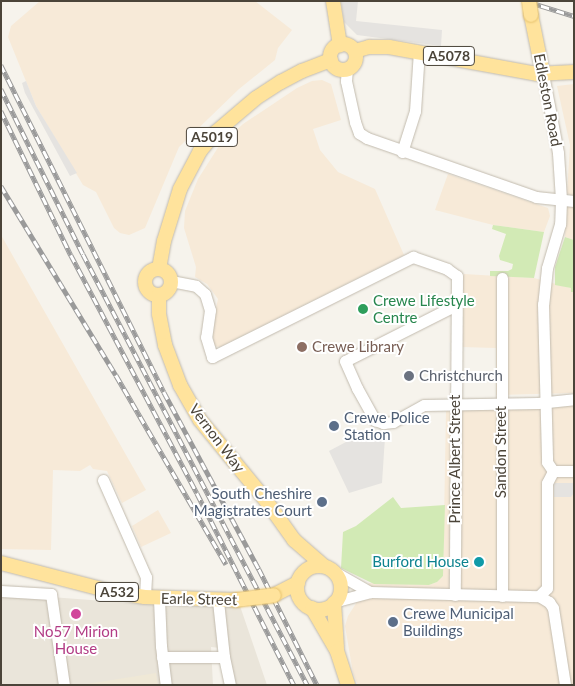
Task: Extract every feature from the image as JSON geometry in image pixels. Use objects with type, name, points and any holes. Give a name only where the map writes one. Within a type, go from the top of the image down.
[{"type":"main road","points":[[332,1],[340,45]]},
{"type":"main road","name":"Edleston Road","points":[[530,8],[543,74]]},
{"type":"main road","points":[[340,45],[348,45],[354,51],[356,60],[347,69],[337,68],[331,60],[332,51],[340,45]]},
{"type":"main road","name":"A5078","points":[[354,51],[369,47],[419,51],[543,74],[574,72]]},
{"type":"main road","name":"A5019","points":[[159,295],[148,291],[145,284],[148,273],[159,269],[164,242],[180,189],[200,151],[216,132],[256,98],[302,71],[331,60]]},
{"type":"main road","points":[[159,269],[168,274],[171,281],[169,289],[159,295]]},
{"type":"main road","name":"Vernon Way","points":[[159,295],[159,314],[165,345],[189,402],[211,436],[267,502],[294,540],[329,569]]},
{"type":"main road","name":"Vernon Way","points":[[294,540],[299,581]]},
{"type":"main road","name":"Earle Street","points":[[1,563],[105,590],[159,599],[218,601],[277,595],[299,581]]},
{"type":"main road","points":[[337,651],[335,602],[341,590],[340,583],[329,569],[309,569],[299,581],[299,595],[337,651],[348,685]]},
{"type":"main road","name":"Earle Street","points":[[277,595],[308,606]]},
{"type":"main road","points":[[308,606],[322,609],[335,602]]},
{"type":"street","points":[[402,152],[415,111],[419,51]]},
{"type":"street","points":[[347,69],[347,86],[359,133],[374,142],[536,197],[574,201]]},
{"type":"street","name":"Edleston Road","points":[[543,74],[558,153],[561,200],[558,235],[549,258],[545,280],[543,314],[547,462],[553,471]]},
{"type":"street","name":"Prince Albert Street","points":[[171,281],[196,286],[205,294],[210,310],[206,330],[212,357],[413,257],[447,269],[457,276],[455,595]]},
{"type":"street","name":"Sandon Street","points":[[502,278],[500,403],[502,596]]},
{"type":"street","points":[[456,305],[345,361],[371,416],[379,422],[393,422],[424,405],[574,400]]},
{"type":"street","points":[[539,596],[547,588],[547,482],[553,471],[574,471]]},
{"type":"street","points":[[103,480],[146,577],[145,597]]},
{"type":"street","points":[[329,569],[370,592]]},
{"type":"street","points":[[1,592],[48,593],[52,597],[64,685]]},
{"type":"street","points":[[335,602],[370,592],[539,596],[549,602],[553,608],[565,685]]},
{"type":"street","points":[[159,599],[162,657],[166,685]]},
{"type":"street","points":[[218,601],[224,657],[230,685]]},
{"type":"street","points":[[162,657],[224,657]]},
{"type":"shaded area","points":[[40,1],[255,1],[292,30],[278,48],[275,60],[239,89],[179,147],[145,228],[129,235],[120,233],[114,228],[96,192],[83,185],[36,106],[8,37],[11,26]]},
{"type":"shaded area","points":[[341,1],[358,1],[356,21],[442,30],[441,46],[357,35],[344,22]]},
{"type":"shaded area","points":[[322,80],[331,84],[341,120],[313,129],[320,150],[338,172],[375,189],[404,255],[220,347],[214,346],[212,326],[218,299],[207,284],[195,277],[196,267],[184,228],[185,211],[198,179],[219,146],[243,124],[297,88],[312,81]]},
{"type":"shaded area","points":[[26,81],[36,106],[77,173],[70,176],[25,93],[22,83]]},
{"type":"shaded area","points":[[574,84],[574,197],[567,193],[570,145],[557,86]]},
{"type":"shaded area","points":[[448,174],[548,208],[550,216],[544,232],[493,225],[435,210]]},
{"type":"shaded area","points":[[566,206],[574,206],[574,240],[565,237]]},
{"type":"shaded area","points":[[1,235],[146,490],[122,503],[107,471],[93,469],[90,465],[80,471],[53,470],[51,550],[1,549]]},
{"type":"shaded area","points":[[464,274],[534,278],[571,288],[571,292],[574,292],[574,393],[496,395],[496,348],[461,347],[461,283]]},
{"type":"shaded area","points":[[574,405],[574,685],[358,685],[353,673],[345,626],[348,616],[369,583],[429,585],[437,582],[443,576],[446,411]]},
{"type":"shaded area","points":[[361,434],[385,437],[382,483],[349,493],[329,451]]},
{"type":"shaded area","points":[[553,483],[574,483],[574,493],[571,497],[554,497]]},
{"type":"shaded area","points":[[158,510],[171,533],[141,547],[132,526]]},
{"type":"shaded area","points":[[11,594],[170,606],[240,606],[267,685],[234,685],[229,649],[211,647],[213,685],[1,685],[1,597]]},
{"type":"shaded area","points":[[156,673],[158,685],[90,685],[90,683]]},
{"type":"green space","points":[[493,225],[544,232],[534,278],[490,276],[490,271],[508,271],[512,269],[513,264],[500,260],[499,256],[506,234],[492,229]]},
{"type":"green space","points":[[565,237],[574,240],[574,292],[571,292],[571,288],[555,285],[555,267]]},
{"type":"green space","points":[[393,497],[401,508],[445,505],[443,576],[437,582],[429,585],[374,584],[341,568],[343,532],[356,526]]},
{"type":"railway","points":[[526,1],[574,16]]},
{"type":"railway","points":[[1,65],[164,392],[259,569],[317,685]]},
{"type":"railway","points":[[1,89],[83,254],[307,685]]},
{"type":"railway","points":[[1,111],[71,255],[197,493],[294,685]]},
{"type":"railway","points":[[1,186],[116,375],[226,564]]},
{"type":"place","name":"Crewe Lifestyle Centre","points":[[363,309]]},
{"type":"place","name":"Crewe Library","points":[[302,347]]},
{"type":"place","name":"Christchurch","points":[[409,376]]},
{"type":"place","name":"Crewe Police Station","points":[[334,426]]},
{"type":"place","name":"South Cheshire Magistrates Court","points":[[322,502]]},
{"type":"place","name":"Burford House","points":[[479,562]]},
{"type":"place","name":"No57 Mirion House","points":[[76,614]]},
{"type":"place","name":"Crewe Municipal Buildings","points":[[393,622]]}]
